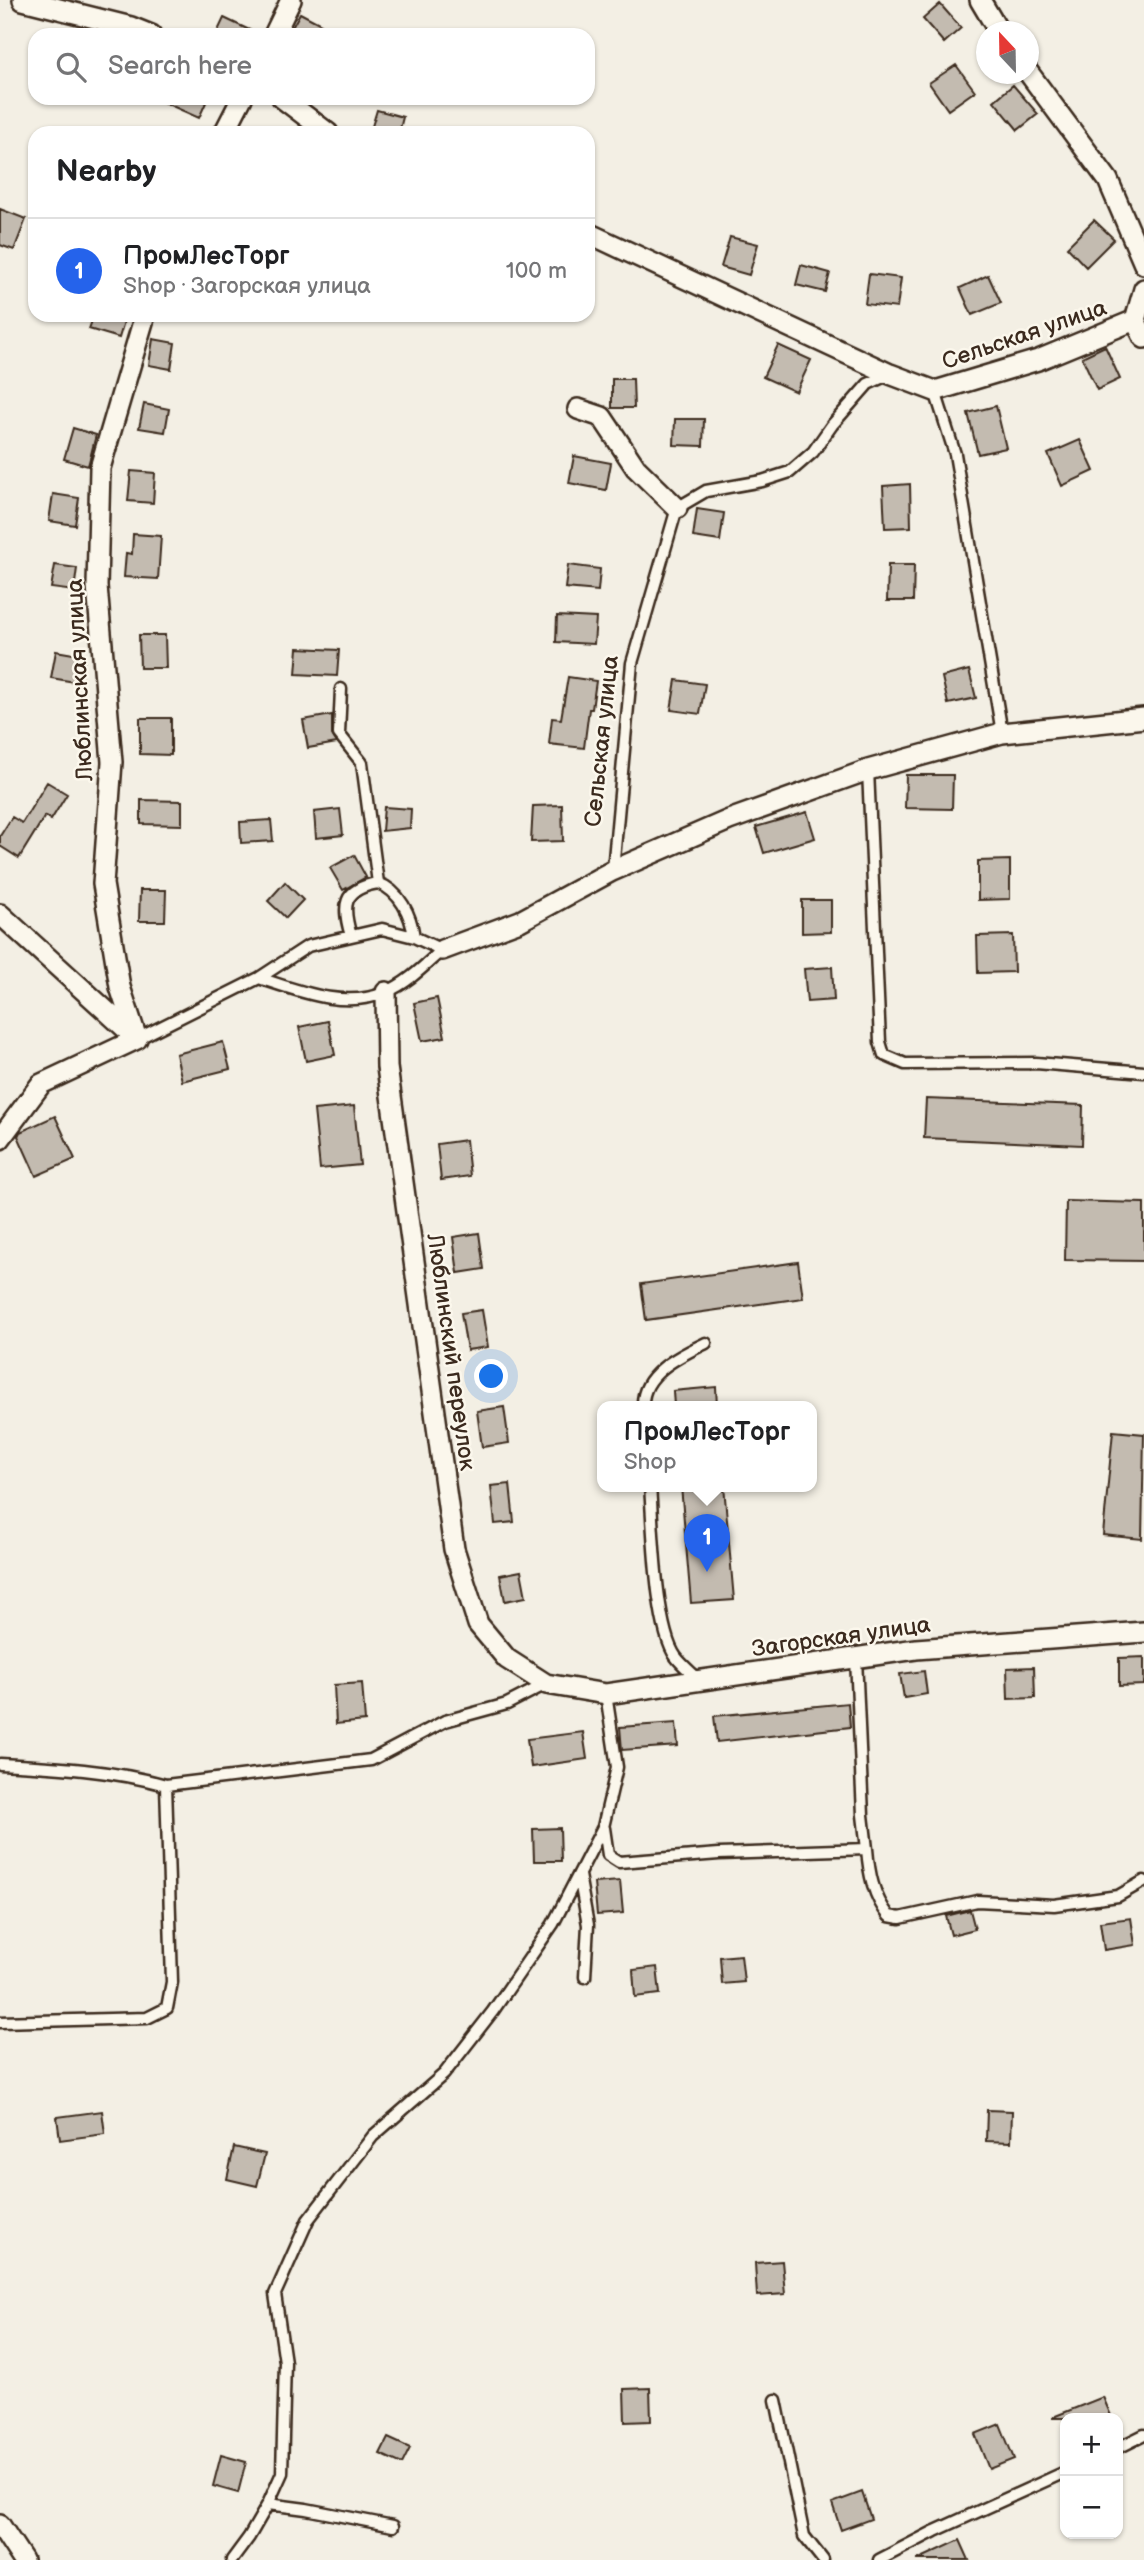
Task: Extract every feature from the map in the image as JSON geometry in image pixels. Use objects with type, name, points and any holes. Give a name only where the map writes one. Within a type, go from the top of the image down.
[{"type":"street","points":[[23,0],[134,28]]},
{"type":"street","points":[[277,28],[291,0]]},
{"type":"street","points":[[980,0],[992,21]]},
{"type":"street","points":[[1037,84],[1108,180],[1144,264]]},
{"type":"street","points":[[228,126],[238,105]]},
{"type":"street","points":[[291,105],[319,126]]},
{"type":"street","name":"Сельская улица","points":[[595,236],[890,374],[935,391],[1038,360],[1135,320]]},
{"type":"street","points":[[1144,289],[1135,320],[1144,338]]},
{"type":"street","name":"Люблинская улица","points":[[137,1039],[120,987],[103,884],[112,762],[97,586],[100,468],[143,322]]},
{"type":"street","points":[[578,409],[602,416],[636,468],[677,508]]},
{"type":"street","points":[[442,950],[520,921],[612,871],[729,820],[868,770],[1002,733],[1144,718]]},
{"type":"street","points":[[0,914],[137,1039],[41,1084],[0,1139]]},
{"type":"street","name":"Люблинский переулок","points":[[386,992],[387,1068],[454,1549],[478,1624],[507,1659],[546,1684]]},
{"type":"street","name":"Загорская улица","points":[[546,1684],[606,1694],[916,1649],[1144,1632]]},
{"type":"street","points":[[0,2525],[23,2560]]},
{"type":"lane","points":[[677,508],[706,491],[762,481],[790,472],[813,452],[831,425],[868,384],[890,374]]},
{"type":"lane","points":[[935,391],[955,454],[1002,733]]},
{"type":"lane","name":"Сельская улица","points":[[612,871],[632,663],[677,508]]},
{"type":"lane","points":[[341,689],[339,734],[362,763],[378,883]]},
{"type":"lane","points":[[868,770],[880,1042],[884,1055],[905,1064],[1036,1063],[1144,1072]]},
{"type":"lane","points":[[351,936],[345,906],[350,895],[363,886],[378,883],[389,887],[401,902],[412,921],[414,937]]},
{"type":"lane","points":[[137,1039],[259,978],[308,946],[382,929],[414,937],[442,950],[409,979],[366,999],[317,998],[259,978]]},
{"type":"lane","points":[[643,1401],[643,1395],[657,1372],[706,1343]]},
{"type":"lane","points":[[650,1492],[659,1599],[666,1634],[675,1656],[699,1680]]},
{"type":"lane","points":[[856,1658],[863,1815],[869,1867],[878,1902],[889,1916],[900,1918],[976,1901],[1054,1905],[1118,1896],[1144,1881]]},
{"type":"lane","points":[[0,1764],[134,1776],[166,1785],[371,1760],[444,1721],[507,1704],[546,1684]]},
{"type":"lane","points":[[232,2560],[268,2504],[282,2473],[285,2362],[275,2294],[308,2220],[373,2136],[444,2074],[493,2011],[553,1924],[603,1827],[617,1767],[606,1694]]},
{"type":"lane","points":[[0,2022],[147,2018],[167,2008],[172,1982],[166,1785]]},
{"type":"lane","points":[[603,1827],[608,1855],[619,1862],[719,1854],[867,1849]]},
{"type":"lane","points":[[579,1875],[588,1925],[585,1977]]},
{"type":"lane","points":[[776,2400],[804,2536],[823,2560]]},
{"type":"lane","points":[[1123,2446],[1144,2435]]},
{"type":"lane","points":[[879,2560],[935,2531],[1060,2474]]},
{"type":"lane","points":[[268,2504],[393,2526]]},
{"type":"building","points":[[940,4],[961,28],[944,43],[923,19]]},
{"type":"building","points":[[300,13],[321,24],[319,28],[292,28]]},
{"type":"building","points":[[224,18],[245,28],[219,28]]},
{"type":"building","points":[[956,65],[975,91],[948,110],[929,83]]},
{"type":"building","points":[[1013,85],[1038,114],[1018,130],[994,101]]},
{"type":"building","points":[[170,105],[205,105],[199,118]]},
{"type":"building","points":[[377,110],[403,117],[401,126],[372,126]]},
{"type":"building","points":[[0,209],[26,219],[14,250],[0,245]]},
{"type":"building","points":[[1094,220],[1114,239],[1086,267],[1067,247]]},
{"type":"building","points":[[730,237],[758,244],[749,275],[721,267]]},
{"type":"building","points":[[801,265],[830,273],[825,292],[796,285]]},
{"type":"building","points":[[869,274],[901,278],[897,308],[865,304]]},
{"type":"building","points":[[988,275],[1001,303],[972,315],[960,288]]},
{"type":"building","points":[[92,322],[124,322],[119,338],[89,329]]},
{"type":"building","points":[[153,339],[175,343],[171,369],[149,365]]},
{"type":"building","points":[[778,345],[811,360],[796,392],[763,377]]},
{"type":"building","points":[[1105,346],[1120,379],[1097,390],[1082,357]]},
{"type":"building","points":[[612,379],[633,379],[634,408],[612,408]]},
{"type":"building","points":[[144,404],[169,409],[165,432],[139,428]]},
{"type":"building","points":[[996,406],[1006,448],[978,454],[968,413]]},
{"type":"building","points":[[675,419],[704,419],[703,446],[674,445]]},
{"type":"building","points":[[73,428],[96,435],[88,466],[64,459]]},
{"type":"building","points":[[1080,440],[1094,471],[1062,486],[1048,454]]},
{"type":"building","points":[[574,456],[611,463],[606,490],[569,483]]},
{"type":"building","points":[[131,471],[155,473],[153,503],[128,501]]},
{"type":"building","points":[[910,484],[911,527],[885,528],[883,486]]},
{"type":"building","points":[[53,494],[79,498],[75,525],[49,521]]},
{"type":"building","points":[[697,509],[724,513],[720,541],[693,537]]},
{"type":"building","points":[[133,534],[161,536],[158,579],[124,577],[126,553],[132,554]]},
{"type":"building","points":[[55,565],[77,568],[74,591],[51,588]]},
{"type":"building","points":[[568,565],[600,569],[598,591],[565,588]]},
{"type":"building","points":[[888,565],[914,565],[913,601],[887,601]]},
{"type":"building","points":[[557,616],[596,618],[594,644],[556,642]]},
{"type":"building","points":[[139,635],[165,635],[166,668],[140,668]]},
{"type":"building","points":[[298,648],[339,650],[337,676],[296,674]]},
{"type":"building","points":[[56,651],[85,656],[81,683],[51,678]]},
{"type":"building","points":[[969,670],[976,698],[948,704],[942,677]]},
{"type":"building","points":[[568,677],[596,681],[584,748],[549,744],[552,718],[561,719]]},
{"type":"building","points":[[676,680],[705,684],[700,714],[671,710]]},
{"type":"building","points":[[332,715],[332,735],[337,743],[308,748],[303,720]]},
{"type":"building","points":[[140,718],[171,718],[171,755],[140,754]]},
{"type":"building","points":[[906,775],[953,775],[952,809],[905,808]]},
{"type":"building","points":[[47,782],[67,794],[51,820],[45,816],[19,858],[0,846],[0,836],[12,817],[22,823]]},
{"type":"building","points":[[141,800],[182,801],[182,825],[141,824]]},
{"type":"building","points":[[562,805],[563,841],[531,842],[533,806]]},
{"type":"building","points":[[384,807],[411,809],[410,828],[382,831]]},
{"type":"building","points":[[340,809],[343,835],[316,838],[314,812]]},
{"type":"building","points":[[807,812],[815,838],[764,853],[756,827]]},
{"type":"building","points":[[271,820],[273,841],[241,843],[240,822]]},
{"type":"building","points":[[354,855],[366,877],[343,890],[330,868]]},
{"type":"building","points":[[1010,860],[1010,899],[978,900],[978,861]]},
{"type":"building","points":[[285,882],[303,900],[286,918],[268,901]]},
{"type":"building","points":[[140,890],[166,890],[165,921],[139,921]]},
{"type":"building","points":[[802,900],[831,900],[831,932],[802,933]]},
{"type":"building","points":[[1013,935],[1014,972],[978,973],[977,936]]},
{"type":"building","points":[[832,967],[834,1000],[807,1002],[804,969]]},
{"type":"building","points":[[437,998],[445,1037],[422,1041],[414,1003]]},
{"type":"building","points":[[328,1021],[335,1055],[306,1061],[299,1027]]},
{"type":"building","points":[[223,1042],[230,1069],[182,1081],[176,1054]]},
{"type":"building","points":[[926,1099],[1083,1105],[1082,1145],[924,1138]]},
{"type":"building","points":[[354,1106],[360,1165],[320,1169],[314,1110]]},
{"type":"building","points":[[55,1116],[75,1159],[36,1176],[18,1136],[20,1132]]},
{"type":"building","points":[[466,1140],[470,1176],[441,1180],[437,1144]]},
{"type":"building","points":[[1066,1201],[1144,1203],[1144,1261],[1065,1260]]},
{"type":"building","points":[[479,1233],[484,1269],[458,1273],[453,1237]]},
{"type":"building","points":[[798,1262],[803,1298],[646,1320],[641,1284]]},
{"type":"building","points":[[482,1310],[488,1347],[467,1350],[461,1313]]},
{"type":"building","points":[[716,1387],[717,1401],[674,1401],[673,1391]]},
{"type":"building","points":[[504,1407],[509,1443],[482,1447],[477,1411]]},
{"type":"building","points":[[1113,1431],[1144,1434],[1142,1539],[1103,1535]]},
{"type":"building","points":[[510,1484],[514,1522],[495,1524],[491,1486]]},
{"type":"building","points":[[682,1492],[725,1492],[734,1600],[691,1603]]},
{"type":"building","points":[[521,1571],[526,1597],[505,1601],[500,1575]]},
{"type":"building","points":[[1144,1657],[1144,1685],[1119,1686],[1119,1658]]},
{"type":"building","points":[[1034,1667],[1035,1698],[1008,1699],[1007,1668]]},
{"type":"building","points":[[924,1671],[927,1694],[904,1698],[900,1674]]},
{"type":"building","points":[[362,1683],[365,1721],[336,1724],[334,1685]]},
{"type":"building","points":[[848,1703],[850,1727],[717,1742],[714,1716]]},
{"type":"building","points":[[676,1723],[678,1746],[622,1750],[620,1727]]},
{"type":"building","points":[[583,1732],[587,1759],[531,1767],[527,1739]]},
{"type":"building","points":[[560,1828],[561,1861],[534,1861],[533,1829]]},
{"type":"building","points":[[620,1881],[623,1913],[597,1915],[594,1883]]},
{"type":"building","points":[[970,1910],[975,1929],[951,1935],[946,1916]]},
{"type":"building","points":[[1131,1918],[1135,1945],[1104,1950],[1100,1922]]},
{"type":"building","points":[[741,1955],[744,1982],[722,1984],[720,1957]]},
{"type":"building","points":[[657,1967],[660,1994],[635,1997],[633,1970]]},
{"type":"building","points":[[987,2110],[1012,2111],[1011,2142],[986,2141]]},
{"type":"building","points":[[102,2111],[105,2134],[60,2140],[57,2117]]},
{"type":"building","points":[[234,2147],[265,2154],[257,2186],[227,2179]]},
{"type":"building","points":[[782,2261],[785,2294],[757,2296],[755,2263]]},
{"type":"building","points":[[650,2388],[651,2421],[625,2422],[624,2389]]},
{"type":"building","points":[[1103,2397],[1110,2413],[1063,2413]]},
{"type":"building","points":[[1000,2424],[1014,2459],[989,2469],[975,2434]]},
{"type":"building","points":[[388,2438],[410,2448],[402,2464],[380,2454]]},
{"type":"building","points":[[221,2455],[246,2462],[238,2493],[213,2486]]},
{"type":"building","points":[[862,2492],[871,2519],[841,2530],[832,2503]]},
{"type":"building","points":[[960,2540],[969,2560],[917,2560]]},
{"type":"place","name":"ПромЛесТорг","points":[[707,1572]]}]
